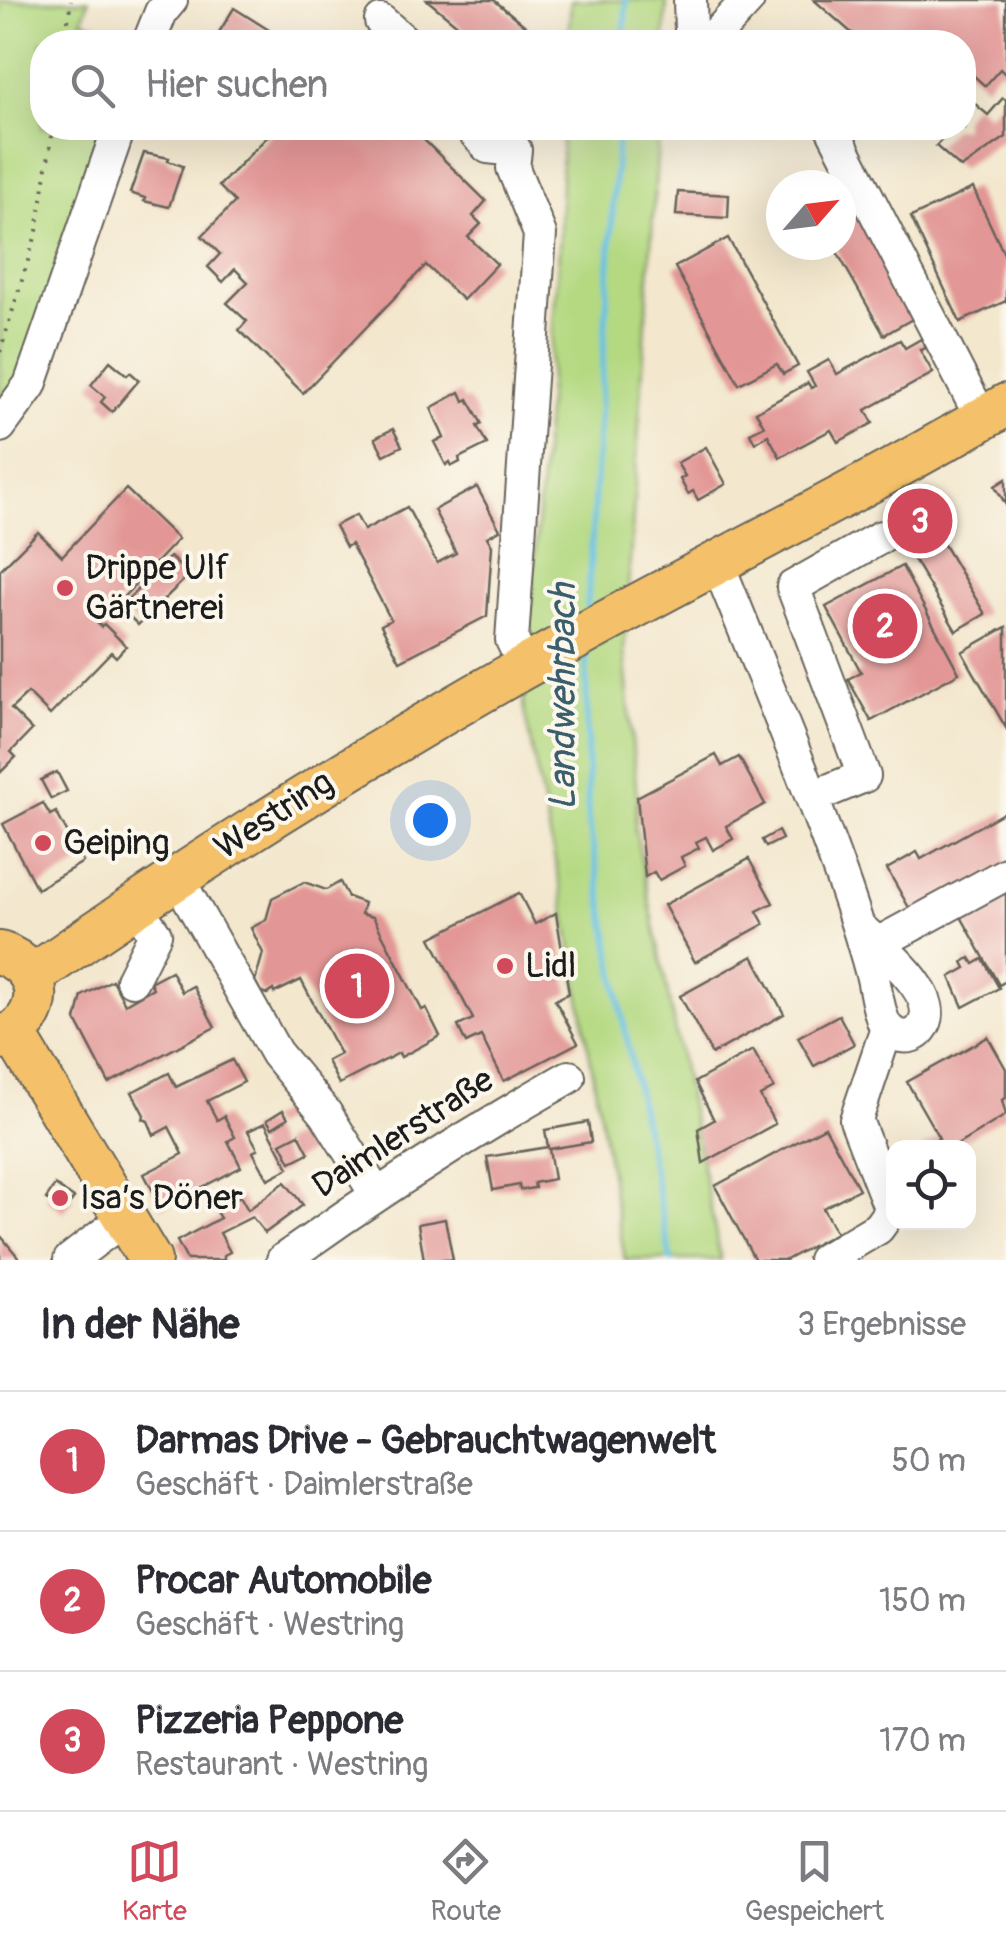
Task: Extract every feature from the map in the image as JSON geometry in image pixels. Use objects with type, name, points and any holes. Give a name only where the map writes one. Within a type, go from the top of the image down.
[{"type":"main road","name":"Westring","points":[[15,965],[136,905],[346,769],[533,662],[994,412]]},
{"type":"main road","points":[[15,965],[35,990],[33,1012],[7,1036],[150,1260]]},
{"type":"street","points":[[154,30],[170,0]]},
{"type":"street","points":[[690,0],[691,30]]},
{"type":"street","points":[[719,30],[748,0]]},
{"type":"street","points":[[0,426],[30,385],[115,140]]},
{"type":"street","points":[[482,140],[488,147],[515,150],[514,168],[540,234],[512,640],[533,662]]},
{"type":"street","points":[[839,140],[994,412]]},
{"type":"street","points":[[813,797],[864,776],[793,587],[881,537]]},
{"type":"street","points":[[718,562],[868,935],[887,1028],[856,1120],[891,1210],[878,1228],[824,1260]]},
{"type":"street","points":[[868,935],[1006,874]]},
{"type":"street","points":[[177,878],[276,1054],[326,1114],[376,1194]]},
{"type":"street","points":[[132,980],[156,934],[136,905]]},
{"type":"street","points":[[868,935],[918,984],[927,1012],[925,1025],[918,1033],[896,1036],[887,1028]]},
{"type":"street","name":"Daimlerstraße","points":[[283,1260],[376,1194],[498,1116],[569,1077]]},
{"type":"street","points":[[70,1260],[126,1217]]},
{"type":"path","points":[[67,30],[71,0]]},
{"type":"path","points":[[0,352],[37,230],[51,140]]},
{"type":"green space","points":[[0,0],[89,0],[82,20],[109,30],[30,30],[30,140],[102,140],[20,380],[0,409]]},
{"type":"green space","points":[[571,0],[667,0],[665,30],[569,30]]},
{"type":"green space","points":[[562,140],[658,140],[624,650],[637,797],[635,829],[721,1260],[625,1260],[562,894],[523,706],[560,237]]},
{"type":"building","points":[[427,0],[494,0],[530,30],[463,30]]},
{"type":"building","points":[[814,0],[1006,0],[1006,75],[1000,69],[985,86],[976,78],[976,30],[848,30]]},
{"type":"building","points":[[234,8],[269,30],[220,30]]},
{"type":"building","points":[[1003,98],[1006,100],[1006,137],[961,168],[936,146],[942,140],[976,140],[976,105],[988,115]]},
{"type":"building","points":[[264,140],[424,140],[486,201],[473,216],[481,224],[468,237],[497,264],[463,300],[426,265],[303,393],[239,330],[247,321],[227,303],[248,282],[235,269],[223,282],[208,267],[220,254],[202,236],[235,202],[219,186]]},
{"type":"building","points":[[144,153],[169,158],[168,161],[183,166],[169,207],[130,193]]},
{"type":"building","points":[[973,188],[1006,258],[1006,301],[960,322],[911,217]]},
{"type":"building","points":[[678,192],[729,195],[728,218],[676,215]]},
{"type":"building","points":[[856,196],[921,314],[884,335],[842,260],[856,260]]},
{"type":"building","points":[[728,238],[798,366],[783,374],[777,364],[739,384],[675,267]]},
{"type":"building","points":[[921,339],[926,348],[920,350],[933,373],[866,410],[873,423],[838,442],[831,430],[780,457],[768,435],[755,443],[750,433],[764,426],[756,412],[808,383],[811,388],[815,386],[807,372],[829,360],[837,374],[900,340],[905,348]]},
{"type":"building","points":[[110,361],[139,380],[112,412],[101,402],[105,397],[91,385]]},
{"type":"building","points":[[460,392],[482,424],[477,426],[487,444],[459,458],[460,462],[452,466],[450,462],[446,465],[434,442],[444,438],[431,408]]},
{"type":"building","points":[[393,429],[402,446],[384,455],[375,438]]},
{"type":"building","points":[[706,447],[726,484],[698,500],[693,491],[688,494],[680,479],[685,476],[677,463]]},
{"type":"building","points":[[1006,479],[1006,505],[995,486]]},
{"type":"building","points":[[477,487],[500,530],[487,537],[492,546],[487,616],[400,661],[381,625],[391,620],[351,544],[346,547],[335,526],[356,515],[364,530],[407,507],[437,563],[456,553],[434,510]]},
{"type":"building","name":"Drippe Ulf Gärtnerei","points":[[126,489],[178,539],[98,624],[104,624],[126,646],[116,657],[111,652],[50,715],[28,693],[11,709],[32,730],[11,752],[16,757],[0,773],[0,570],[38,532],[62,556]]},
{"type":"building","points":[[928,508],[936,521],[931,523],[985,614],[956,631],[910,553],[921,547],[905,521]]},
{"type":"building","points":[[170,557],[189,575],[138,625],[120,607]]},
{"type":"building","points":[[902,566],[959,673],[871,721],[848,679],[861,672],[826,607]]},
{"type":"building","points":[[1006,627],[1006,728],[962,652]]},
{"type":"building","points":[[716,755],[722,766],[739,757],[765,804],[726,826],[733,839],[713,850],[706,837],[696,842],[699,848],[681,857],[685,866],[659,880],[654,872],[645,877],[637,797]]},
{"type":"building","points":[[57,772],[67,791],[51,799],[41,780]]},
{"type":"building","name":"Geiping","points":[[43,803],[50,815],[56,812],[83,862],[37,889],[3,824]]},
{"type":"building","points":[[1005,812],[1006,865],[915,918],[887,869],[917,852],[921,859]]},
{"type":"building","points":[[778,831],[782,839],[766,847],[762,840]]},
{"type":"building","points":[[749,859],[773,903],[757,911],[764,924],[695,962],[664,905]]},
{"type":"building","points":[[304,882],[326,890],[340,882],[348,897],[364,903],[361,914],[373,917],[440,1036],[339,1084],[327,1061],[340,1054],[301,980],[267,994],[261,992],[255,981],[263,953],[251,928],[266,920],[272,898]]},
{"type":"building","points":[[1006,885],[1006,981],[999,985],[958,911]]},
{"type":"building","name":"Lidl","points":[[519,893],[535,924],[556,913],[569,993],[555,1000],[578,1043],[504,1081],[481,1036],[466,1043],[458,1026],[473,1019],[431,938]]},
{"type":"building","points":[[753,956],[784,1014],[712,1054],[680,996]]},
{"type":"building","points":[[970,958],[974,964],[983,959],[999,988],[963,1007],[950,977],[966,968],[963,962]]},
{"type":"building","points":[[171,971],[182,992],[193,986],[215,1027],[109,1083],[76,1020],[82,996],[112,980],[125,1004],[153,988],[150,982]]},
{"type":"building","points":[[839,1015],[854,1044],[814,1066],[798,1037]]},
{"type":"building","points":[[988,1037],[1006,1069],[1006,1098],[1002,1100],[1006,1115],[965,1140],[936,1140],[939,1138],[907,1082]]},
{"type":"building","points":[[753,1050],[774,1088],[760,1096],[775,1124],[703,1163],[698,1129],[714,1120],[695,1082]]},
{"type":"building","points":[[232,1060],[244,1082],[207,1101],[217,1120],[224,1116],[235,1137],[228,1141],[241,1167],[162,1208],[144,1174],[183,1154],[169,1127],[154,1135],[132,1092],[169,1073],[176,1087]]},
{"type":"building","points":[[283,1110],[288,1118],[272,1128],[267,1120]]},
{"type":"building","points":[[588,1122],[591,1142],[549,1149],[554,1179],[534,1183],[535,1188],[520,1190],[519,1185],[493,1190],[487,1157],[548,1147],[545,1130]]},
{"type":"building","points":[[265,1123],[289,1168],[268,1179],[253,1152],[258,1149],[248,1131]]},
{"type":"building","points":[[825,1127],[859,1189],[823,1208],[836,1233],[786,1260],[755,1260],[715,1186]]},
{"type":"building","points":[[299,1134],[309,1153],[291,1162],[281,1143]]},
{"type":"building","points":[[285,1182],[303,1205],[265,1233],[252,1217],[220,1233],[230,1252],[224,1260],[187,1260],[177,1241],[220,1218],[215,1210],[240,1196],[248,1210]]},
{"type":"building","name":"Isa’s Döner","points":[[55,1185],[74,1198],[64,1212],[46,1199]]},
{"type":"building","points":[[445,1219],[453,1260],[424,1260],[418,1224]]},
{"type":"building","points":[[0,1235],[19,1258],[17,1260],[0,1260]]},
{"type":"waterway","name":"Landwehrbach","points":[[625,30],[626,0]]},
{"type":"waterway","name":"Landwehrbach","points":[[587,612],[617,140]]},
{"type":"waterway","name":"Landwehrbach","points":[[586,649],[588,818],[671,1260]]},
{"type":"place","name":"Pizzeria Peppone","points":[[920,521]]},
{"type":"place","name":"Drippe Ulf Gärtnerei","points":[[65,588]]},
{"type":"place","name":"Procar Automobile","points":[[885,626]]},
{"type":"place","name":"Geiping","points":[[43,843]]},
{"type":"place","name":"Lidl","points":[[505,966]]},
{"type":"place","name":"Darmas Drive - Gebrauchtwagenwelt","points":[[357,986]]},
{"type":"place","name":"Isa’s Döner","points":[[60,1198]]}]
